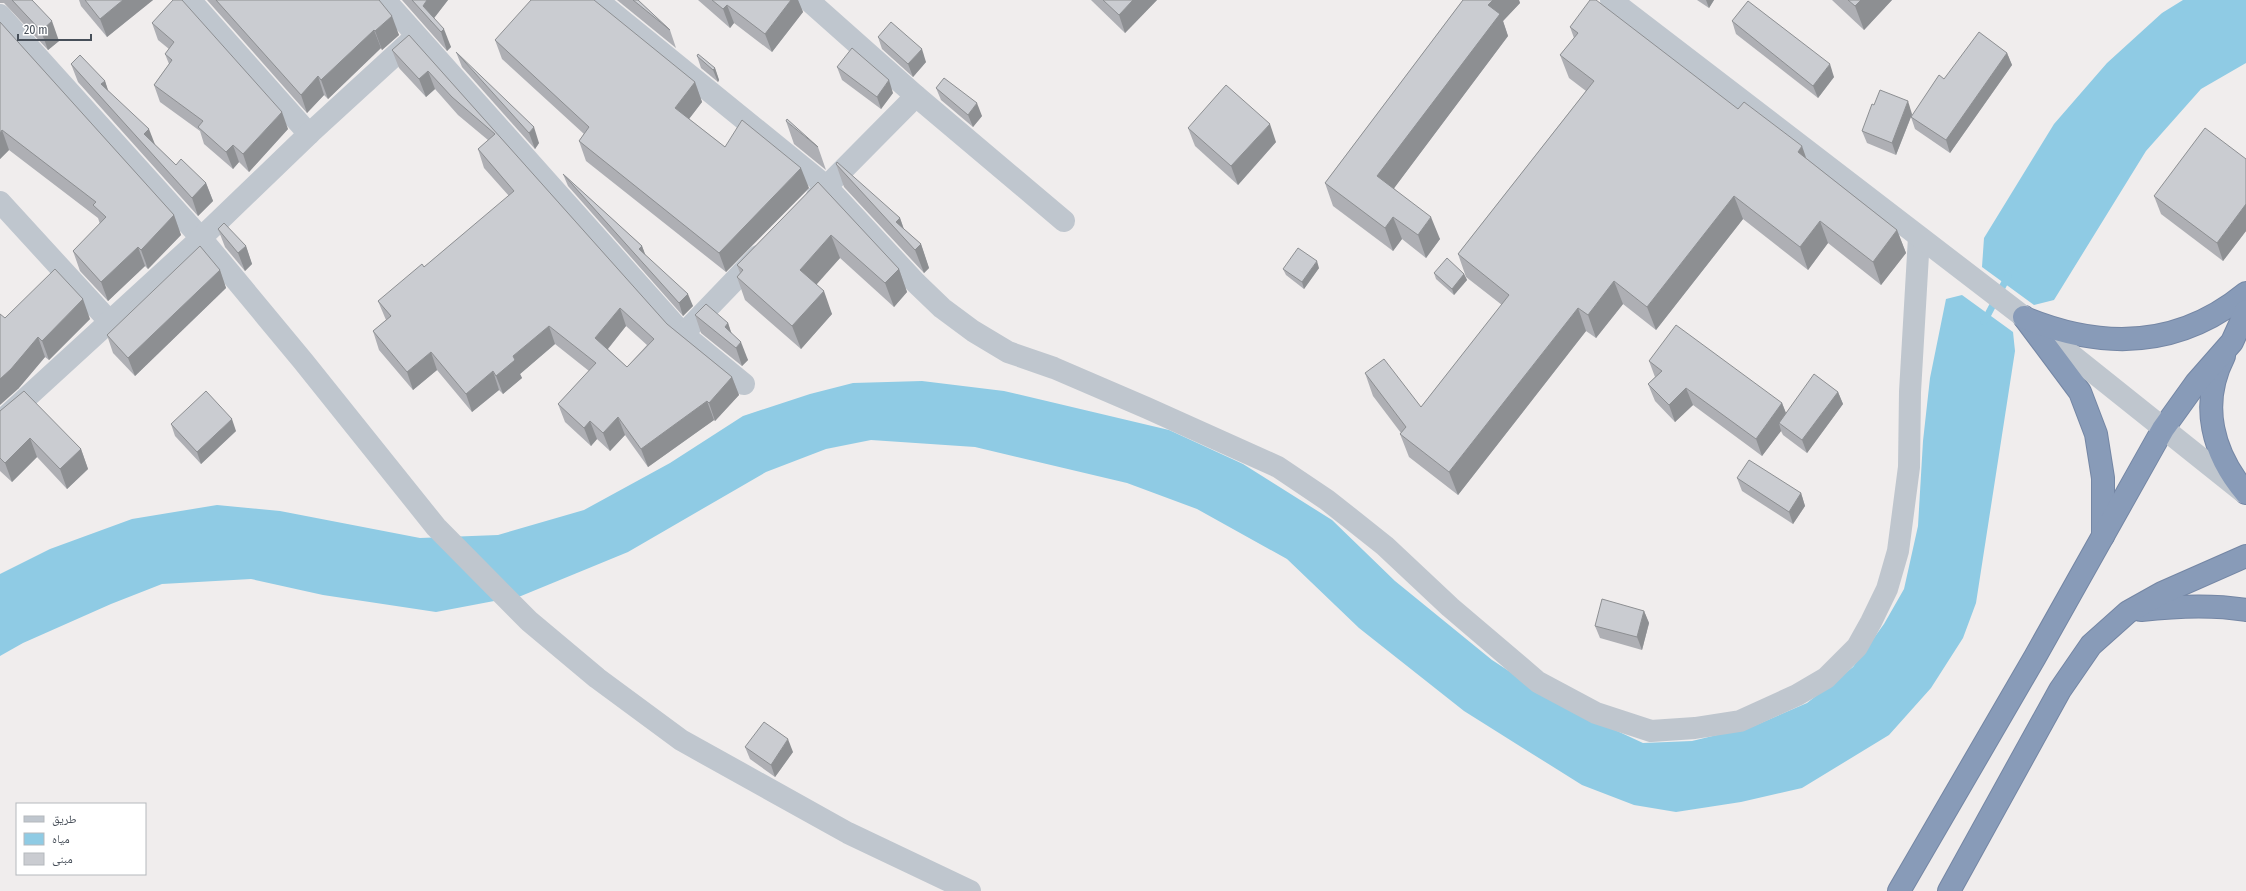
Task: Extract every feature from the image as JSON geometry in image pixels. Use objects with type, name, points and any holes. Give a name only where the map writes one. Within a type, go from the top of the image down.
[{"type":"highway","points":[[2024,317],[2054,330],[2084,337],[2116,340],[2147,338],[2178,330],[2207,319],[2234,303],[2246,293]]},
{"type":"highway","points":[[2246,311],[2239,334],[2219,366],[2214,387],[2212,422],[2221,456],[2231,475],[2246,494]]},
{"type":"highway","points":[[2024,317],[2080,392],[2096,434],[2103,478],[2103,537]]},
{"type":"highway","points":[[1899,891],[2103,537],[2163,429],[2196,383],[2239,334]]},
{"type":"highway","points":[[1949,891],[2074,668],[2091,645],[2128,612],[2162,593],[2246,556]]},
{"type":"highway","points":[[2128,612],[2176,606],[2225,607],[2246,610]]},
{"type":"street","points":[[190,0],[309,134]]},
{"type":"street","points":[[385,0],[683,334],[744,384]]},
{"type":"street","points":[[597,0],[826,186],[916,284],[942,308],[973,330],[1008,352],[1054,368],[1147,408],[1278,468],[1327,500],[1385,546],[1450,607],[1538,682],[1596,713],[1651,731],[1695,728],[1740,721],[1797,695],[1826,678],[1857,647],[1871,622],[1888,588],[1898,551],[1909,467],[1910,392],[1919,237]]},
{"type":"street","points":[[808,0],[916,96],[1064,221]]},
{"type":"street","points":[[1611,0],[2024,317],[2246,494]]},
{"type":"street","points":[[0,15],[201,238],[303,360],[436,527],[529,621],[596,678],[681,740],[848,833],[970,891]]},
{"type":"street","points":[[0,422],[201,238],[309,134],[416,36]]},
{"type":"street","points":[[804,209],[916,96]]},
{"type":"street","points":[[0,202],[110,322]]},
{"type":"street","points":[[683,334],[771,243]]},
{"type":"water","points":[[2183,0],[2246,0],[2246,63],[2201,89],[2146,151],[2054,300],[2034,305],[1982,267],[1984,238],[2054,124],[2107,63],[2162,13]]},
{"type":"water","points":[[1962,295],[2013,332],[2015,351],[1976,603],[1963,638],[1931,688],[1889,735],[1802,788],[1741,802],[1676,812],[1634,805],[1582,785],[1464,711],[1359,628],[1287,559],[1197,509],[1127,483],[975,447],[871,440],[826,449],[766,472],[628,552],[521,596],[436,612],[323,595],[251,579],[162,584],[111,604],[23,643],[0,656],[0,574],[50,549],[132,519],[217,505],[280,511],[420,538],[498,535],[584,510],[670,463],[743,416],[810,394],[853,383],[922,381],[1004,391],[1169,430],[1243,464],[1332,520],[1395,581],[1492,660],[1561,705],[1643,743],[1692,741],[1754,726],[1807,703],[1853,667],[1884,624],[1904,589],[1918,526],[1923,441],[1930,378],[1946,299]]},
{"type":"building","points":[[12,0],[32,0],[52,21],[41,31]]},
{"type":"building","points":[[85,0],[123,0],[100,19]]},
{"type":"building","points":[[173,0],[182,0],[282,112],[243,154],[233,145],[226,152],[198,127],[203,121],[154,85],[172,60],[165,54],[174,42],[152,23]]},
{"type":"building","points":[[216,0],[379,0],[392,16],[375,31],[374,30],[321,80],[318,76],[301,95]]},
{"type":"building","points":[[412,0],[427,0],[423,6],[444,29],[441,32]]},
{"type":"building","points":[[531,0],[594,0],[695,82],[675,108],[725,147],[742,120],[801,168],[719,253],[579,141],[589,127],[495,40]]},
{"type":"building","points":[[633,0],[638,0],[670,30]]},
{"type":"building","points":[[712,0],[791,0],[765,34],[727,5],[723,9]]},
{"type":"building","points":[[1103,0],[1133,0],[1119,15]]},
{"type":"building","points":[[1463,0],[1493,0],[1488,5],[1500,14],[1377,176],[1431,217],[1418,235],[1393,217],[1385,228],[1325,183]]},
{"type":"building","points":[[1590,0],[1596,0],[1738,109],[1744,102],[1802,146],[1798,152],[1897,230],[1873,262],[1820,221],[1800,247],[1734,196],[1647,307],[1614,281],[1588,315],[1578,308],[1449,472],[1400,434],[1406,427],[1365,373],[1384,359],[1421,407],[1509,295],[1458,254],[1594,81],[1560,55],[1578,33],[1570,27]]},
{"type":"building","points":[[1848,0],[1861,0],[1855,6]]},
{"type":"building","points":[[1748,1],[1830,64],[1813,86],[1732,21]]},
{"type":"building","points":[[0,22],[174,215],[141,250],[138,247],[101,282],[73,251],[106,217],[93,205],[96,202],[2,130],[0,133]]},
{"type":"building","points":[[891,22],[922,49],[908,64],[878,37]]},
{"type":"building","points":[[1979,32],[2007,53],[1946,140],[1911,117],[1939,75],[1944,79]]},
{"type":"building","points":[[409,35],[667,324],[732,377],[709,403],[707,401],[641,449],[618,417],[603,433],[590,421],[584,428],[558,404],[596,363],[549,326],[513,356],[515,360],[496,376],[493,371],[466,394],[431,352],[407,372],[373,331],[391,316],[378,301],[422,264],[424,267],[514,191],[478,149],[495,134],[452,97],[428,71],[419,79],[392,50]],"holes":[[[620,308],[654,339],[627,367],[595,338]]]},
{"type":"building","points":[[852,48],[889,80],[877,97],[837,67]]},
{"type":"building","points":[[456,52],[534,127],[529,133]]},
{"type":"building","points":[[698,54],[715,68],[713,70],[697,56]]},
{"type":"building","points":[[80,55],[105,81],[101,84],[149,129],[144,134],[176,165],[181,159],[206,183],[192,198],[71,64]]},
{"type":"building","points":[[944,78],[977,103],[968,115],[936,88]]},
{"type":"building","points":[[1226,85],[1270,124],[1231,166],[1188,128]]},
{"type":"building","points":[[1880,90],[1908,101],[1892,143],[1862,131],[1872,104],[1874,105]]},
{"type":"building","points":[[787,119],[818,147],[786,121]]},
{"type":"building","points":[[2205,128],[2246,159],[2246,204],[2217,243],[2154,196]]},
{"type":"building","points":[[837,162],[900,218],[896,222],[921,244],[915,250],[836,164]]},
{"type":"building","points":[[563,174],[642,246],[639,249],[688,294],[679,303]]},
{"type":"building","points":[[818,182],[899,269],[885,283],[831,235],[800,270],[824,291],[792,326],[737,277],[743,270],[737,265]]},
{"type":"building","points":[[224,223],[246,246],[238,253],[218,229]]},
{"type":"building","points":[[200,246],[220,270],[128,358],[107,335]]},
{"type":"building","points":[[1298,248],[1317,261],[1302,282],[1283,269]]},
{"type":"building","points":[[1447,258],[1464,274],[1452,289],[1434,273]]},
{"type":"building","points":[[55,269],[83,299],[42,341],[38,337],[11,369],[0,379],[0,314],[5,318]]},
{"type":"building","points":[[706,304],[728,323],[725,327],[741,342],[736,348],[695,315]]},
{"type":"building","points":[[1676,325],[1782,403],[1756,439],[1686,388],[1669,405],[1648,384],[1662,371],[1649,361]]},
{"type":"building","points":[[1814,374],[1838,392],[1802,440],[1779,423]]},
{"type":"building","points":[[24,391],[81,449],[60,469],[30,438],[5,463],[0,458],[0,411]]},
{"type":"building","points":[[206,391],[232,419],[197,452],[171,424]]},
{"type":"building","points":[[1749,460],[1801,493],[1789,512],[1737,478]]},
{"type":"building","points":[[1602,599],[1644,611],[1637,637],[1595,626]]},
{"type":"building","points":[[764,722],[788,739],[771,765],[745,747]]},
{"type":"waterway","points":[[1984,322],[2008,276]]}]
